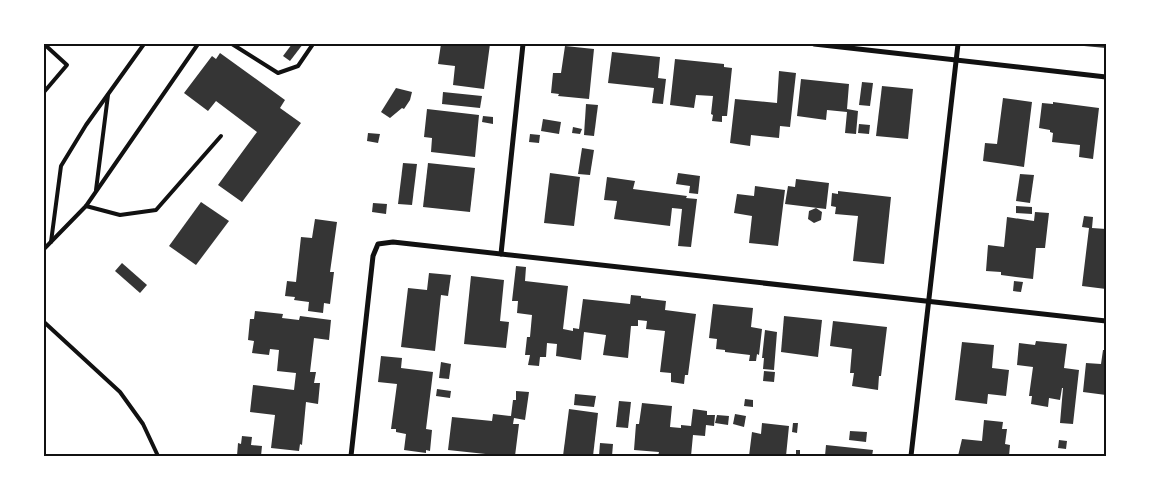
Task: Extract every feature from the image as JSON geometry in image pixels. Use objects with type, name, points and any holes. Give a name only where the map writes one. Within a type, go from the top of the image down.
[{"type":"street","points":[[501,254],[524,44]]},
{"type":"street","points":[[814,44],[1106,77]]},
{"type":"street","points":[[911,456],[958,44]]},
{"type":"street","points":[[351,456],[373,256],[378,244],[393,242],[1106,320]]},
{"type":"lane","points":[[44,44],[67,65],[44,92]]},
{"type":"lane","points":[[51,242],[61,166],[86,124],[144,44]]},
{"type":"lane","points":[[44,249],[86,206],[198,44]]},
{"type":"lane","points":[[232,44],[278,73],[298,66],[313,44]]},
{"type":"lane","points":[[96,192],[108,93]]},
{"type":"lane","points":[[86,206],[120,215],[156,210],[221,136]]},
{"type":"lane","points":[[44,322],[120,392],[143,424],[158,456]]},
{"type":"building","points":[[292,44],[303,44],[290,61],[283,56]]},
{"type":"building","points":[[441,44],[490,44],[484,89],[453,85],[455,66],[438,64]]},
{"type":"building","points":[[1084,44],[1106,44],[1106,48],[1084,46]]},
{"type":"building","points":[[565,46],[594,49],[589,99],[558,96],[559,94],[551,93],[553,73],[561,73]]},
{"type":"building","points":[[612,52],[660,57],[658,78],[666,79],[663,104],[652,103],[654,88],[608,83]]},
{"type":"building","points":[[220,53],[285,100],[280,108],[301,123],[242,202],[218,185],[257,132],[216,101],[208,111],[184,93],[212,56],[216,59]]},
{"type":"building","points":[[675,59],[724,64],[724,67],[732,68],[727,116],[722,116],[722,122],[712,121],[713,96],[696,95],[694,108],[670,105]]},
{"type":"building","points":[[779,71],[796,73],[790,127],[780,126],[779,138],[751,135],[750,146],[730,143],[735,99],[777,103]]},
{"type":"building","points":[[801,79],[849,84],[847,109],[858,111],[856,134],[845,133],[847,112],[827,110],[826,120],[797,116]]},
{"type":"building","points":[[862,82],[873,83],[870,106],[859,105]]},
{"type":"building","points":[[882,86],[913,89],[908,139],[876,136]]},
{"type":"building","points":[[396,88],[412,92],[410,100],[404,109],[402,108],[390,118],[381,112]]},
{"type":"building","points":[[443,92],[482,96],[480,108],[442,104]]},
{"type":"building","points":[[1003,98],[1032,102],[1024,167],[983,161],[985,143],[997,144]]},
{"type":"building","points":[[1053,102],[1099,108],[1093,159],[1079,157],[1080,145],[1052,142],[1053,133],[1050,130],[1039,128],[1042,103],[1053,104]]},
{"type":"building","points":[[586,104],[598,105],[594,136],[584,135]]},
{"type":"building","points":[[427,109],[479,115],[475,157],[431,152],[432,138],[424,137]]},
{"type":"building","points":[[483,116],[493,117],[493,124],[482,122]]},
{"type":"building","points":[[543,119],[561,122],[559,134],[541,131]]},
{"type":"building","points":[[859,124],[870,125],[869,134],[858,133]]},
{"type":"building","points":[[573,127],[582,129],[580,134],[572,133]]},
{"type":"building","points":[[368,133],[380,134],[378,143],[367,141]]},
{"type":"building","points":[[530,134],[540,135],[539,143],[529,142]]},
{"type":"building","points":[[582,148],[594,150],[590,175],[578,174]]},
{"type":"building","points":[[403,163],[417,164],[412,205],[398,204]]},
{"type":"building","points":[[428,163],[475,168],[470,212],[423,207]]},
{"type":"building","points":[[550,173],[580,177],[574,226],[544,223]]},
{"type":"building","points":[[678,173],[700,176],[698,194],[689,193],[690,186],[676,184]]},
{"type":"building","points":[[1020,174],[1034,175],[1030,203],[1016,201]]},
{"type":"building","points":[[607,177],[635,181],[633,189],[697,199],[691,247],[678,246],[682,209],[672,208],[670,226],[614,219],[617,201],[604,200]]},
{"type":"building","points":[[796,179],[829,183],[826,209],[785,204],[788,186],[795,187]]},
{"type":"building","points":[[755,186],[785,190],[778,246],[749,243],[752,216],[734,213],[737,194],[754,196]]},
{"type":"building","points":[[838,191],[891,197],[884,264],[853,261],[858,216],[835,214],[836,207],[831,206],[832,193],[838,194]]},
{"type":"building","points":[[201,202],[229,221],[196,265],[169,246]]},
{"type":"building","points":[[373,203],[387,204],[386,214],[372,212]]},
{"type":"building","points":[[1016,206],[1032,207],[1032,214],[1016,213]]},
{"type":"building","points":[[816,208],[822,212],[821,220],[814,223],[808,219],[809,211]]},
{"type":"building","points":[[1035,212],[1049,213],[1045,248],[1036,248],[1033,279],[1001,275],[1001,272],[986,271],[988,245],[1004,247],[1007,217],[1034,221]]},
{"type":"building","points":[[1084,216],[1093,217],[1092,228],[1106,229],[1106,289],[1082,286],[1089,228],[1082,227]]},
{"type":"building","points":[[315,219],[337,222],[330,272],[334,272],[330,304],[324,303],[323,313],[308,311],[309,302],[294,300],[295,297],[285,296],[287,281],[296,282],[301,237],[312,238]]},
{"type":"building","points":[[122,263],[147,285],[140,293],[115,271]]},
{"type":"building","points":[[516,266],[526,267],[525,281],[568,286],[563,329],[573,331],[573,328],[579,329],[583,299],[630,304],[631,295],[641,296],[641,298],[666,301],[665,310],[696,314],[688,375],[685,375],[684,384],[671,382],[671,373],[660,372],[665,331],[646,329],[647,321],[638,320],[638,326],[631,326],[628,358],[603,355],[606,335],[584,332],[581,360],[556,356],[557,344],[547,343],[546,357],[540,357],[539,366],[528,365],[530,355],[525,355],[527,337],[530,337],[532,315],[517,313],[518,301],[512,301]]},
{"type":"building","points":[[429,273],[451,275],[448,296],[441,295],[435,351],[401,347],[408,288],[427,290]]},
{"type":"building","points":[[471,276],[504,280],[500,321],[509,322],[506,348],[464,344]]},
{"type":"building","points":[[1014,281],[1023,282],[1021,292],[1013,291]]},
{"type":"building","points":[[713,304],[753,308],[751,327],[762,329],[759,355],[757,354],[756,361],[749,361],[750,355],[716,349],[717,339],[709,338]]},
{"type":"building","points":[[255,311],[283,314],[282,318],[299,320],[300,316],[331,320],[329,340],[314,338],[310,372],[316,372],[314,383],[320,383],[318,404],[306,402],[302,445],[300,444],[299,451],[271,448],[275,415],[250,412],[253,385],[294,390],[296,373],[277,371],[279,350],[270,349],[269,355],[252,353],[254,341],[248,340],[250,319],[254,319]]},
{"type":"building","points":[[784,316],[822,320],[818,357],[781,352]]},
{"type":"building","points":[[833,321],[887,327],[878,390],[852,386],[854,373],[850,373],[852,349],[830,346]]},
{"type":"building","points":[[765,330],[777,332],[774,370],[763,369],[764,358],[762,358]]},
{"type":"building","points":[[1036,341],[1067,344],[1064,368],[1079,370],[1073,424],[1060,423],[1063,388],[1060,400],[1049,398],[1048,407],[1031,404],[1032,396],[1029,396],[1033,367],[1017,365],[1019,343],[1035,345]]},
{"type":"building","points":[[962,342],[994,345],[992,368],[1009,370],[1006,396],[988,394],[987,404],[955,400]]},
{"type":"building","points":[[1103,350],[1106,350],[1106,395],[1083,392],[1086,363],[1101,364]]},
{"type":"building","points":[[381,356],[402,358],[401,368],[433,372],[426,429],[432,430],[430,451],[426,450],[426,453],[404,450],[406,434],[396,432],[396,429],[391,429],[397,384],[378,382]]},
{"type":"building","points":[[441,362],[451,364],[449,379],[439,378]]},
{"type":"building","points":[[764,371],[775,372],[774,382],[763,381]]},
{"type":"building","points":[[437,389],[451,391],[450,398],[436,396]]},
{"type":"building","points":[[516,391],[529,392],[525,420],[514,418],[513,424],[519,424],[515,456],[495,456],[448,450],[452,417],[492,421],[493,414],[511,416],[513,400],[516,400]]},
{"type":"building","points":[[575,394],[596,396],[594,407],[574,405]]},
{"type":"building","points":[[745,399],[753,400],[753,407],[744,406]]},
{"type":"building","points":[[619,401],[631,402],[628,428],[616,427]]},
{"type":"building","points":[[642,403],[672,406],[670,427],[681,428],[681,425],[691,426],[693,409],[707,411],[707,415],[715,415],[714,426],[706,425],[705,436],[693,435],[691,456],[658,456],[659,452],[634,450],[636,424],[639,424]]},
{"type":"building","points":[[569,409],[598,413],[593,456],[563,456]]},
{"type":"building","points":[[735,414],[746,416],[744,427],[733,424]]},
{"type":"building","points":[[717,415],[729,416],[728,425],[715,423]]},
{"type":"building","points":[[984,420],[1003,422],[1002,429],[1007,429],[1005,444],[1010,445],[1009,456],[958,456],[962,439],[982,441]]},
{"type":"building","points":[[762,423],[789,426],[786,456],[749,456],[752,432],[761,434]]},
{"type":"building","points":[[793,423],[798,423],[797,433],[792,432]]},
{"type":"building","points":[[850,431],[867,432],[866,442],[849,440]]},
{"type":"building","points":[[242,436],[252,437],[251,445],[262,446],[261,456],[237,456],[238,443],[241,444]]},
{"type":"building","points":[[1059,440],[1067,441],[1066,449],[1058,448]]},
{"type":"building","points":[[600,443],[613,444],[612,456],[599,456]]},
{"type":"building","points":[[826,445],[873,450],[872,456],[825,456]]},
{"type":"building","points":[[796,450],[800,450],[800,456],[796,456]]}]
